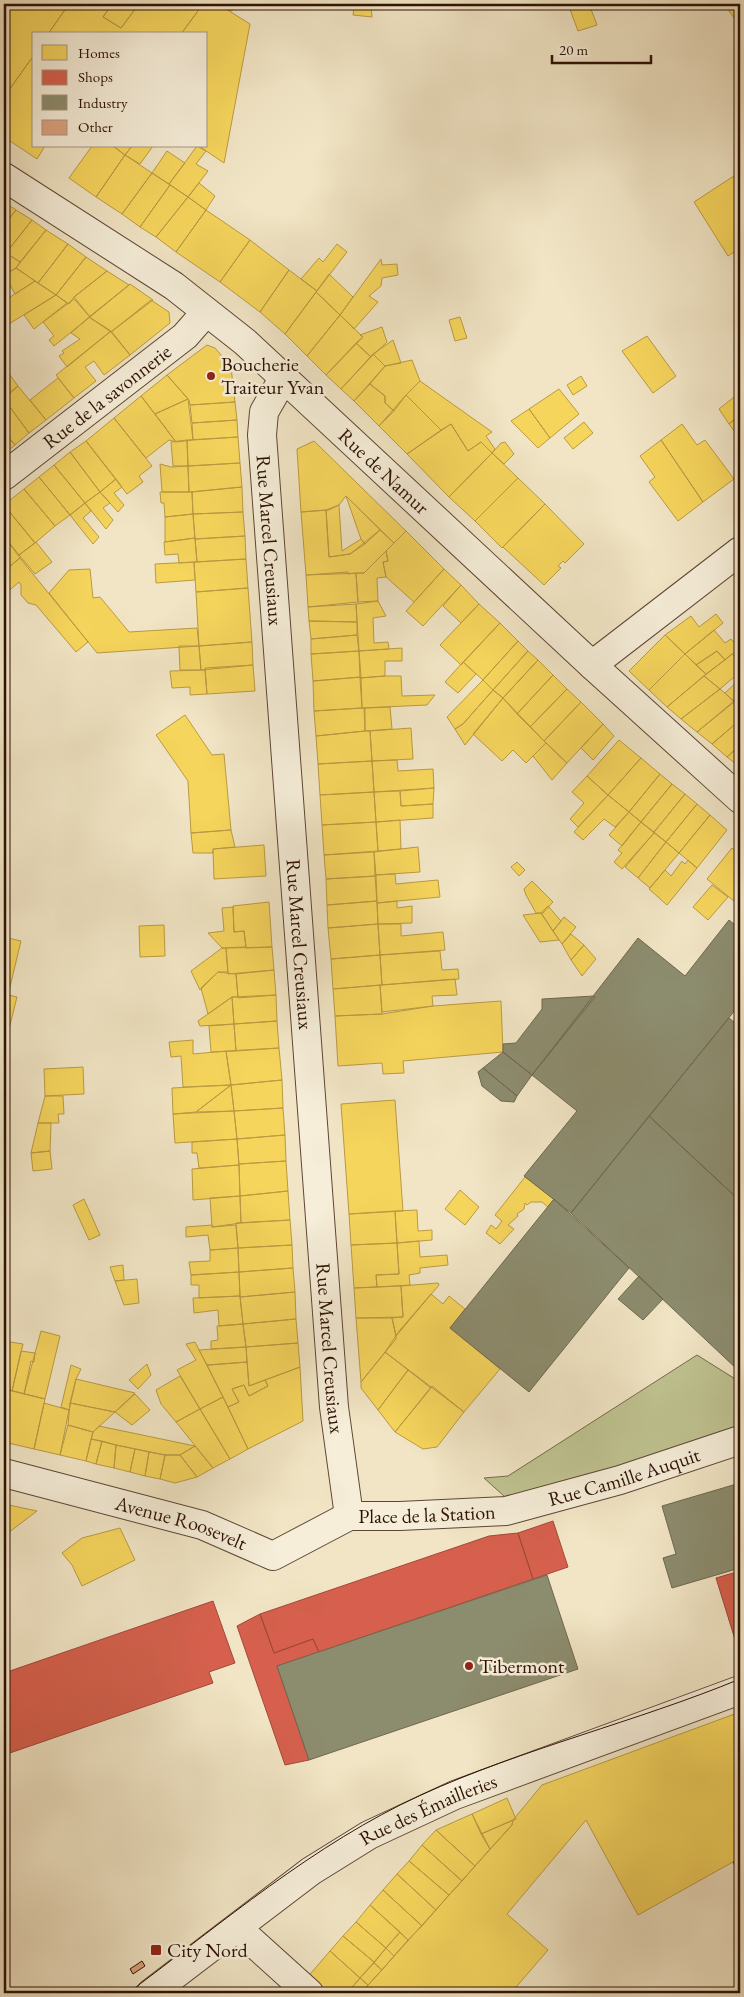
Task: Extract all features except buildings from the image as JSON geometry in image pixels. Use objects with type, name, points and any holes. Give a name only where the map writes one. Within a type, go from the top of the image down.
[{"type":"street","name":"Rue de Namur","points":[[4,177],[174,286],[284,377],[592,665],[740,799]]},
{"type":"street","name":"Rue de la savonnerie","points":[[4,476],[185,336],[206,312]]},
{"type":"street","name":"Rue Marcel Creusiaux","points":[[284,377],[264,412],[262,435],[334,1407],[349,1516]]},
{"type":"street","points":[[592,665],[740,551]]},
{"type":"street","name":"Rue Camille Auquit","points":[[506,1511],[620,1480],[740,1440]]},
{"type":"street","name":"Avenue Roosevelt","points":[[4,1474],[202,1525],[273,1556],[349,1516]]},
{"type":"street","name":"Place de la Station","points":[[349,1516],[400,1516],[506,1511]]},
{"type":"street","name":"Rue des Émailleries","points":[[151,1993],[311,1872],[369,1835],[454,1795],[740,1690]]},
{"type":"street","points":[[240,1926],[247,1937],[309,1993]]},
{"type":"green space","points":[[697,1355],[740,1382],[740,1441],[505,1497],[484,1478],[508,1476]]},
{"type":"tram line","points":[[128,1993],[270,1886],[343,1837],[382,1815],[460,1778],[661,1709],[740,1679]]},
{"type":"place","name":"Boucherie Traiteur Yvan","points":[[211,376]]},
{"type":"place","name":"Tibermont","points":[[469,1666]]},
{"type":"place","name":"City Nord","points":[[156,1950]]}]
